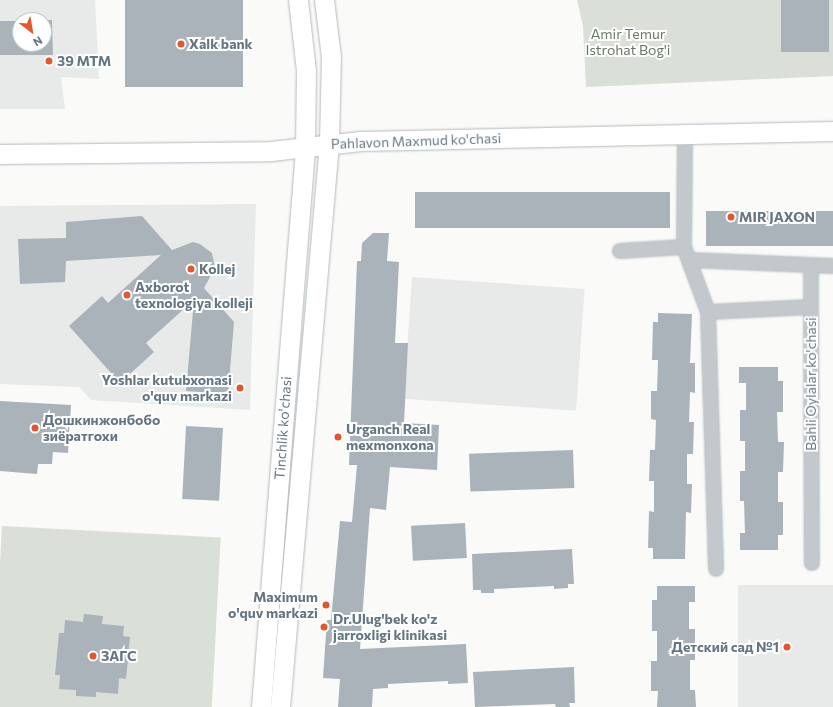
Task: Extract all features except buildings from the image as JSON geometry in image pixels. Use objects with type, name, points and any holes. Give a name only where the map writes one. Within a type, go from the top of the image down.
[{"type":"main road","name":"Tinchlik ko'chasi","points":[[261,707],[305,148],[306,71],[298,0]]},
{"type":"main road","name":"Tinchlik ko'chasi","points":[[280,707],[328,152],[331,57],[324,0]]},
{"type":"main road","name":"Pahlavon Maxmud ko'chasi","points":[[0,154],[271,151],[305,148],[328,152],[685,134],[833,131]]},
{"type":"street","points":[[685,134],[687,254],[708,312],[716,569]]},
{"type":"street","points":[[620,251],[687,254],[811,266],[833,266]]},
{"type":"street","points":[[811,266],[811,307]]},
{"type":"street","name":"Bahli Oylalar ko'chasi","points":[[708,312],[811,307],[812,563]]},
{"type":"shaded area","name":"39 MTM","points":[[0,0],[95,0],[99,79],[61,77],[65,109],[0,109]]},
{"type":"shaded area","name":"Axborot texnologiya kolleji","points":[[256,204],[250,410],[91,400],[79,387],[0,384],[0,206]]},
{"type":"shaded area","points":[[412,277],[585,289],[576,411],[403,399]]},
{"type":"shaded area","name":"Детский сад №1","points":[[738,585],[833,585],[833,707],[738,707]]},
{"type":"green space","name":"Amir Temur Istrohat Bog'i","points":[[577,0],[833,0],[833,76],[586,87],[583,26]]},
{"type":"green space","points":[[2,526],[221,537],[212,707],[0,707],[0,564]]},
{"type":"place","name":"Xalk bank","points":[[181,44]]},
{"type":"place","name":"39 MTM","points":[[49,61]]},
{"type":"place","name":"MIR JAXON","points":[[731,217]]},
{"type":"place","name":"Kollej","points":[[191,269]]},
{"type":"place","name":"Axborot texnologiya kolleji","points":[[127,295]]},
{"type":"place","name":"Yoshlar kutubxonasi o'quv markazi","points":[[240,388]]},
{"type":"place","name":"Дошкинжонбобо зиёратгохи","points":[[35,428]]},
{"type":"place","name":"Urganch Real mexmonxona","points":[[338,437]]},
{"type":"place","name":"Maximum o'quv markazi","points":[[326,605]]},
{"type":"place","name":"Dr.Ulug'bek ko'z jarroxligi klinikasi","points":[[324,627]]},
{"type":"place","name":"Детский сад №1","points":[[787,647]]},
{"type":"place","name":"ЗАГС","points":[[93,656]]}]
